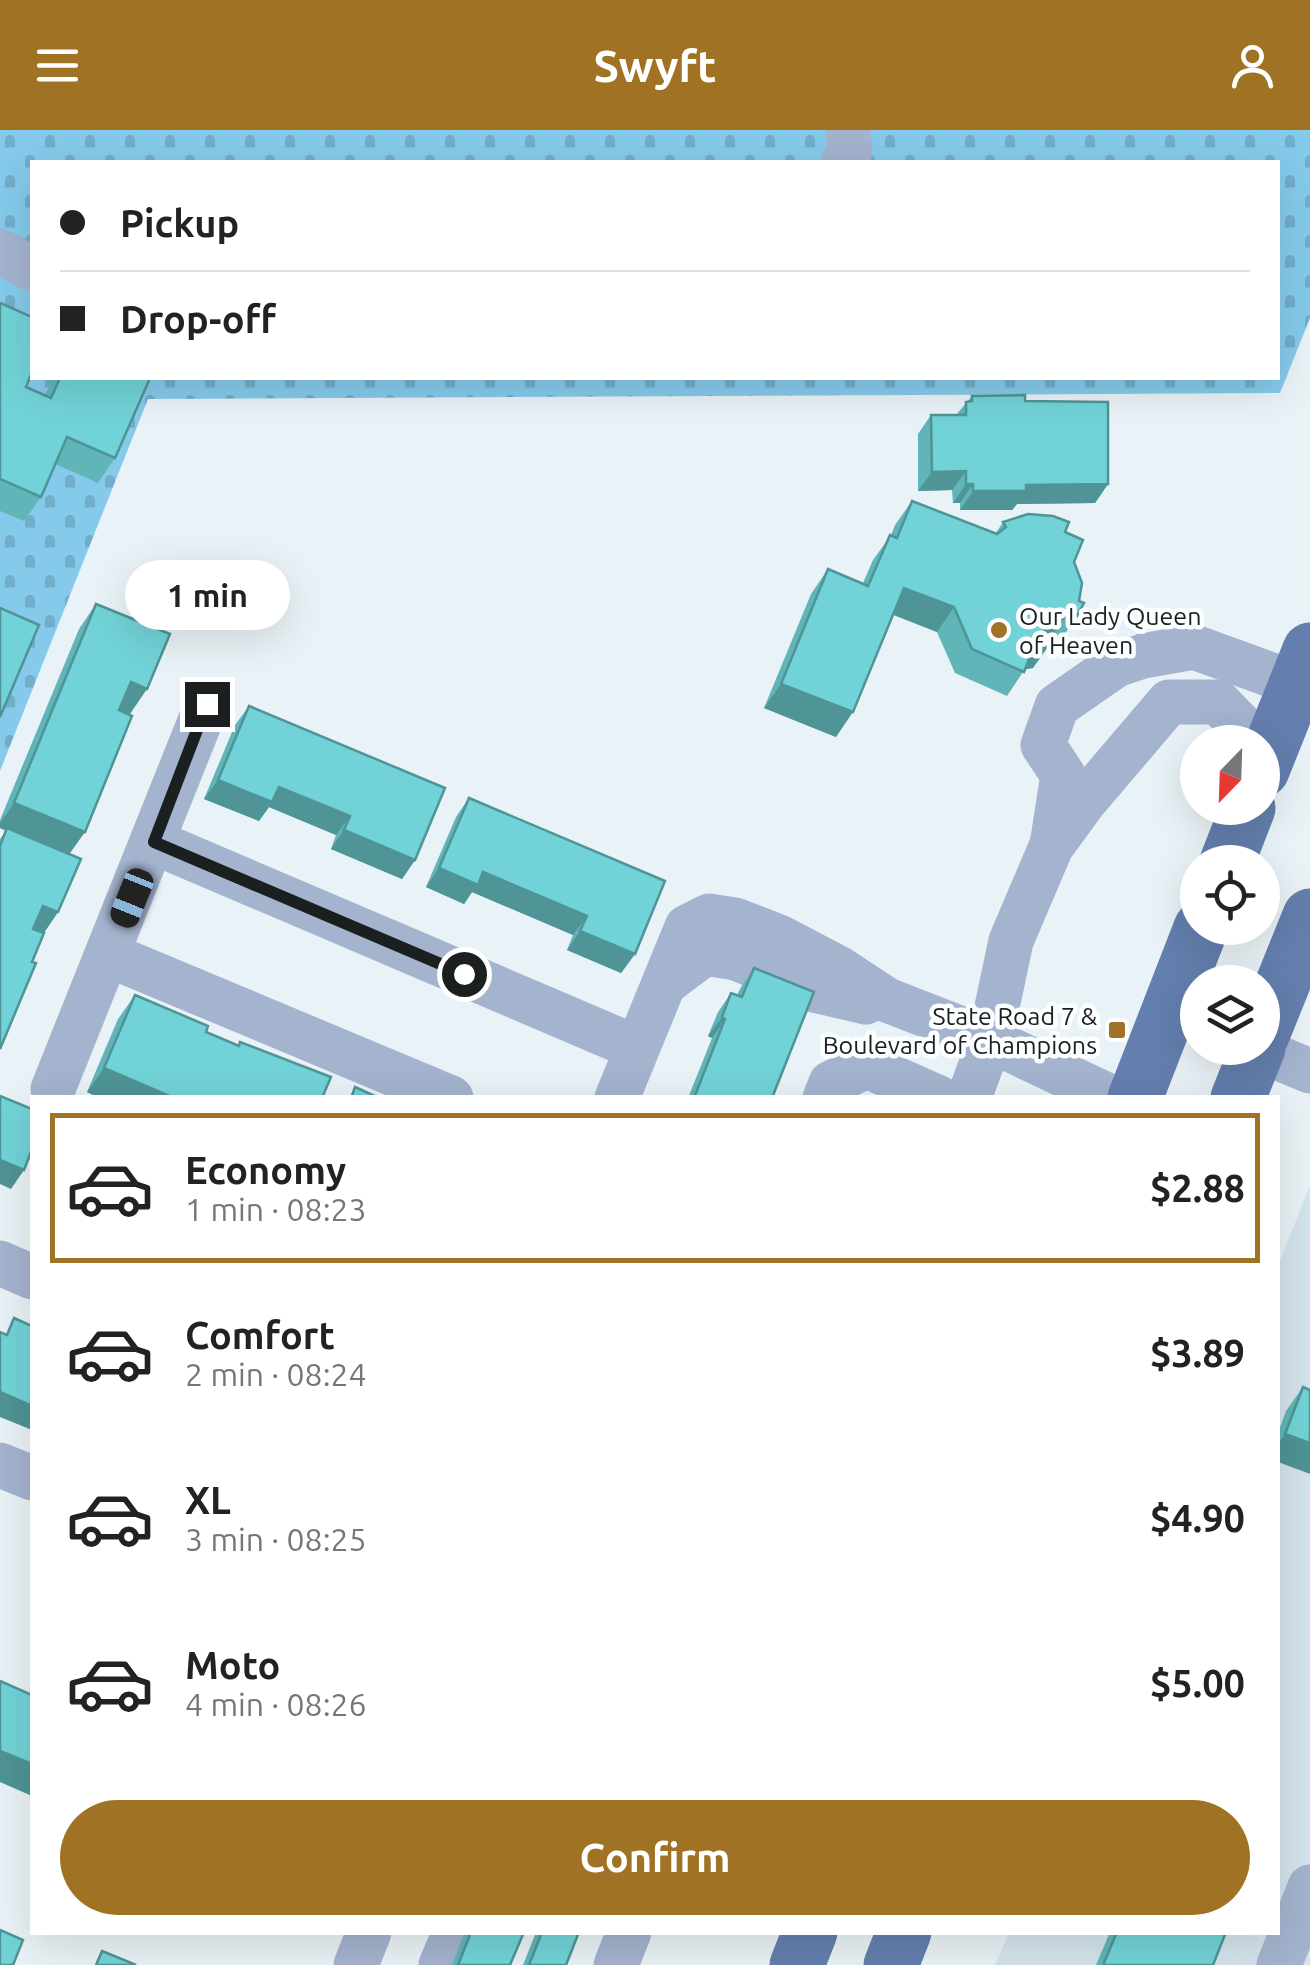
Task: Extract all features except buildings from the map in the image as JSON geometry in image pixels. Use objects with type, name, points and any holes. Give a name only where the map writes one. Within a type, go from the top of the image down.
[{"type":"main road","points":[[1280,737],[1305,674]]},
{"type":"main road","points":[[1280,990],[1310,916]]},
{"type":"main road","points":[[1136,1095],[1195,945]]},
{"type":"main road","points":[[1239,1095],[1251,1065]]},
{"type":"main road","points":[[798,1965],[809,1935]]},
{"type":"main road","points":[[892,1965],[903,1935]]},
{"type":"street","points":[[845,160],[850,152],[848,130]]},
{"type":"street","points":[[0,252],[30,268]]},
{"type":"street","points":[[970,1095],[990,1040],[1011,942],[1051,847],[1064,775],[1043,745],[1056,706],[1116,665],[1194,647],[1305,674]]},
{"type":"street","points":[[1051,847],[1083,803],[1170,702],[1218,702],[1241,725]]},
{"type":"street","points":[[53,1088],[207,704]]},
{"type":"street","points":[[154,842],[636,1048]]},
{"type":"street","points":[[618,1095],[687,927],[710,916],[735,920],[779,936],[887,1000],[990,1040],[1108,1095]]},
{"type":"street","points":[[109,955],[444,1095]]},
{"type":"street","points":[[1280,1058],[1310,1071]]},
{"type":"street","points":[[828,1090],[867,1066],[933,1095]]},
{"type":"street","points":[[0,1263],[30,1276]]},
{"type":"street","points":[[0,1465],[30,1477]]},
{"type":"street","points":[[1286,1946],[1310,1887]]},
{"type":"street","points":[[356,1965],[368,1935]]},
{"type":"street","points":[[441,1965],[454,1935]]},
{"type":"street","points":[[616,1965],[628,1935]]},
{"type":"shaded area","points":[[1310,1185],[1310,1965],[995,1965],[1008,1935],[1280,1935],[1280,1261]]},
{"type":"green space","points":[[0,130],[1310,130],[1310,318],[1280,393],[148,399],[0,771]]},
{"type":"place","name":"Our Lady Queen of Heaven","points":[[999,630]]},
{"type":"place","name":"State Road 7 & Boulevard of Champions","points":[[1117,1030]]},
{"type":"route","points":[[207,704],[154,842],[464,974]]}]
